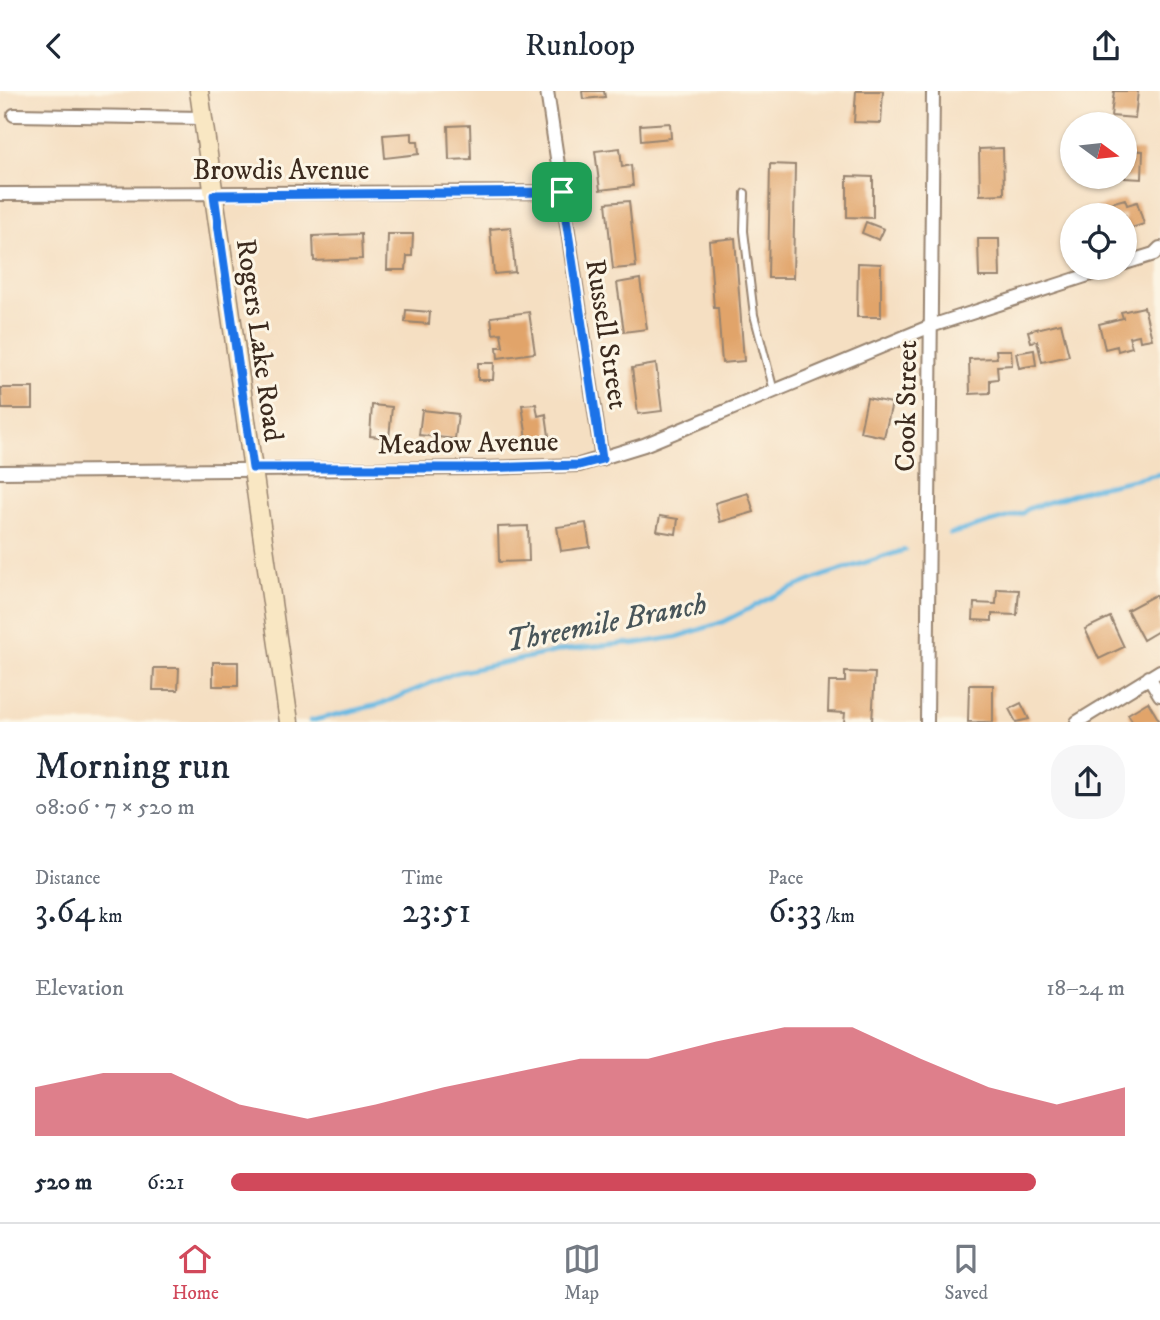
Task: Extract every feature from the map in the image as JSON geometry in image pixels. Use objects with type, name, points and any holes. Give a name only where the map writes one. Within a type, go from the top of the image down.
[{"type":"main road","name":"Rogers Lake Road","points":[[199,91],[289,722]]},
{"type":"street","name":"Russell Street","points":[[547,91],[602,459]]},
{"type":"street","name":"Cook Street","points":[[926,722],[933,91]]},
{"type":"street","points":[[14,115],[203,118]]},
{"type":"street","name":"Browdis Avenue","points":[[0,194],[562,192]]},
{"type":"street","points":[[1137,259],[1154,254],[1160,248]]},
{"type":"street","name":"Meadow Avenue","points":[[0,471],[579,465],[644,445],[931,326],[1073,280]]},
{"type":"street","points":[[1077,722],[1154,674],[1160,695]]},
{"type":"lane","points":[[745,193],[744,231],[754,315],[774,391]]},
{"type":"building","points":[[582,91],[604,91],[605,97],[583,99]]},
{"type":"building","points":[[856,91],[883,91],[881,123],[854,122]]},
{"type":"building","points":[[1114,91],[1138,91],[1136,112],[1111,112]]},
{"type":"building","points":[[670,123],[671,138],[641,141],[640,125]]},
{"type":"building","points":[[470,125],[471,159],[449,160],[448,126]]},
{"type":"building","points":[[412,133],[412,141],[418,141],[419,154],[385,158],[383,135]]},
{"type":"building","points":[[620,148],[622,167],[631,165],[633,186],[600,190],[595,151]]},
{"type":"building","points":[[1003,148],[1004,194],[980,195],[979,149]]},
{"type":"building","points":[[1138,151],[1143,151],[1142,179],[1138,179]]},
{"type":"building","points":[[770,164],[795,165],[793,278],[768,278]]},
{"type":"building","points":[[847,176],[873,177],[873,218],[847,217]]},
{"type":"building","points":[[1125,199],[1126,203],[1111,203]]},
{"type":"building","points":[[629,201],[636,267],[613,269],[606,203]]},
{"type":"building","points":[[1137,202],[1144,224],[1137,226],[1137,203],[1134,203]]},
{"type":"building","points":[[866,222],[884,229],[879,240],[862,233]]},
{"type":"building","points":[[511,227],[515,272],[494,274],[490,229]]},
{"type":"building","points":[[361,234],[362,259],[314,261],[313,236]]},
{"type":"building","points":[[388,234],[413,234],[412,256],[407,256],[406,270],[387,270]]},
{"type":"building","points":[[735,238],[744,361],[722,363],[718,308],[714,308],[709,241]]},
{"type":"building","points":[[978,239],[999,239],[1000,277],[979,277]]},
{"type":"building","points":[[858,263],[881,264],[881,317],[857,317]]},
{"type":"building","points":[[640,279],[647,329],[624,332],[617,283]]},
{"type":"building","points":[[1144,307],[1152,339],[1140,341],[1139,335],[1129,337],[1132,347],[1118,351],[1117,346],[1105,349],[1099,324],[1123,318],[1121,312]]},
{"type":"building","points":[[406,310],[430,312],[429,324],[405,322]]},
{"type":"building","points":[[529,312],[535,353],[498,358],[497,347],[503,347],[501,333],[493,334],[491,317]]},
{"type":"building","points":[[1061,323],[1069,356],[1042,362],[1037,341],[1031,342],[1028,331]]},
{"type":"building","points":[[996,350],[1011,350],[1012,365],[997,366],[998,379],[990,380],[990,393],[970,394],[969,359],[997,358]]},
{"type":"building","points":[[1034,350],[1036,365],[1019,368],[1016,353]]},
{"type":"building","points":[[478,363],[494,363],[493,380],[478,380]]},
{"type":"building","points":[[656,364],[662,411],[638,414],[632,368]]},
{"type":"building","points":[[1,388],[33,388],[33,409],[2,409]]},
{"type":"building","points":[[867,398],[892,403],[884,437],[860,432]]},
{"type":"building","points":[[536,404],[538,416],[546,414],[550,443],[528,446],[522,405]]},
{"type":"building","points":[[372,405],[392,407],[389,438],[370,436]]},
{"type":"building","points":[[422,410],[458,414],[455,439],[419,435]]},
{"type":"building","points":[[748,493],[754,512],[720,522],[715,503]]},
{"type":"building","points":[[660,516],[678,519],[676,534],[657,531]]},
{"type":"building","points":[[586,523],[590,547],[561,551],[557,527]]},
{"type":"building","points":[[528,526],[529,561],[499,562],[498,527]]},
{"type":"building","points":[[997,589],[1019,590],[1017,615],[992,614],[992,621],[973,620],[974,603],[996,604]]},
{"type":"building","points":[[1155,595],[1160,603],[1160,630],[1143,640],[1127,610]]},
{"type":"building","points":[[1110,617],[1124,647],[1099,659],[1085,629]]},
{"type":"building","points":[[213,662],[238,662],[238,686],[213,686]]},
{"type":"building","points":[[154,668],[179,668],[178,690],[153,690]]},
{"type":"building","points":[[845,672],[875,673],[872,722],[844,722],[845,713],[828,712],[829,682],[845,682]]},
{"type":"building","points":[[969,685],[993,685],[993,722],[968,722]]},
{"type":"building","points":[[1148,702],[1160,722],[1133,722],[1128,714]]},
{"type":"building","points":[[1021,703],[1029,719],[1016,722],[1009,709]]},
{"type":"waterway","name":"Threemile Branch","points":[[950,534],[1023,513],[1027,509],[1090,489],[1160,474]]},
{"type":"waterway","name":"Threemile Branch","points":[[310,721],[381,704],[455,673],[564,650],[677,637],[723,622],[778,594],[825,575],[905,550]]},
{"type":"route","points":[[562,192],[602,459],[579,465],[481,468],[253,468],[214,195],[562,192]]}]
